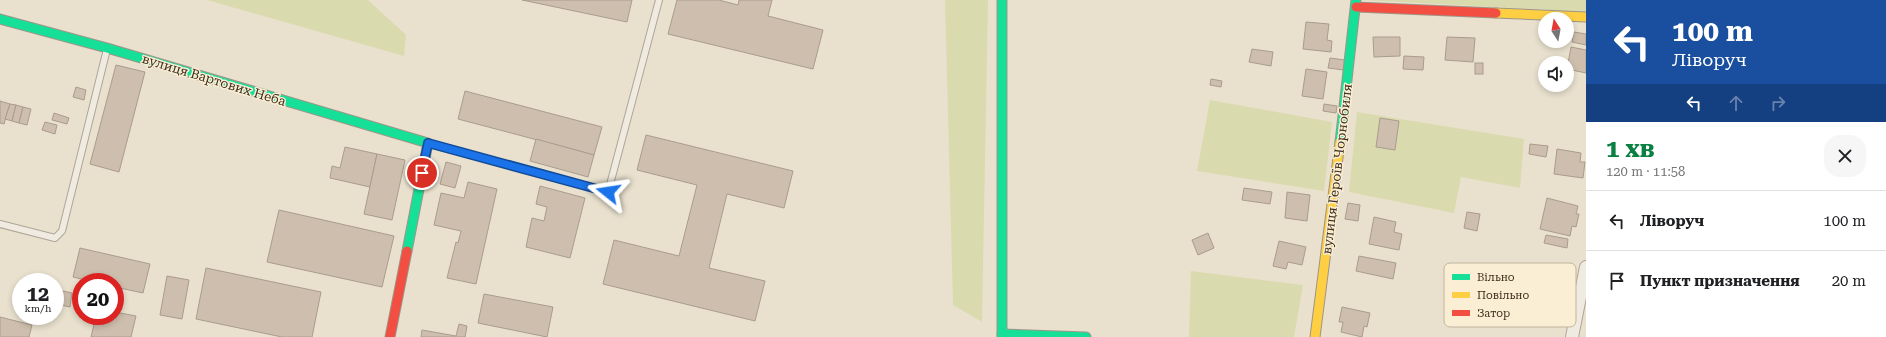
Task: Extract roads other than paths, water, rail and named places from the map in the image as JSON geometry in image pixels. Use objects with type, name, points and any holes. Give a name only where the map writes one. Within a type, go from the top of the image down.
[{"type":"street","points":[[1002,0],[1002,336],[1086,337]]},
{"type":"street","points":[[1356,3],[1586,17]]},
{"type":"street","name":"вулиця Героїв Чорнобиля","points":[[1315,337],[1330,230],[1356,3]]},
{"type":"street","name":"вулиця Вартових Неба","points":[[0,19],[107,48],[428,143]]},
{"type":"street","points":[[390,337],[428,143]]},
{"type":"street","points":[[1576,317],[1586,267]]},
{"type":"street","points":[[1572,337],[1574,327]]},
{"type":"lane","points":[[428,143],[608,192],[659,0]]},
{"type":"lane","points":[[0,224],[55,238],[62,231],[107,48]]}]
